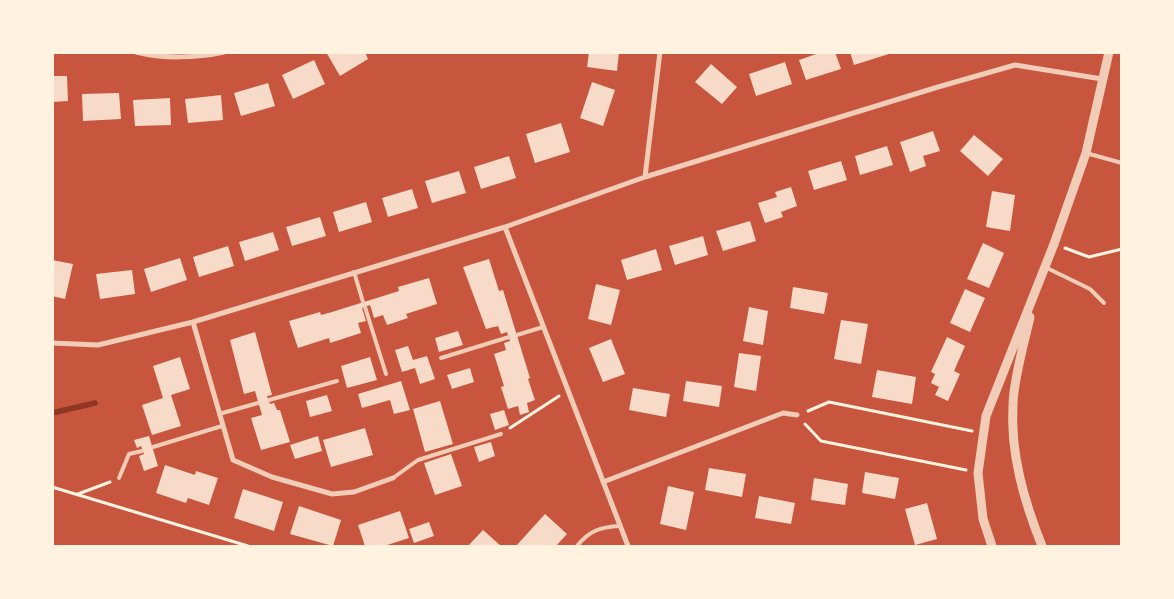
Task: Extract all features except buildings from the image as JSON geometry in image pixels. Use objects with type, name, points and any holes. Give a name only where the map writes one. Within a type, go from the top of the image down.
[{"type":"street","points":[[136,52],[148,55],[208,56],[224,52]]},
{"type":"street","points":[[645,178],[660,52]]},
{"type":"street","points":[[992,546],[983,519],[978,473],[982,433],[986,416],[1054,244],[1086,153],[1109,52]]},
{"type":"street","points":[[52,343],[98,345],[193,322],[504,227],[645,178],[1015,65],[1102,79]]},
{"type":"street","points":[[504,227],[628,546]]},
{"type":"street","points":[[1034,294],[1012,403],[1016,455],[1025,505],[1042,546]]},
{"type":"street","points":[[193,322],[233,460],[272,477],[332,494],[354,492],[393,478]]},
{"type":"street","points":[[603,482],[783,413],[797,416]]},
{"type":"lane","points":[[1086,153],[1122,163]]},
{"type":"lane","points":[[1045,267],[1090,289],[1104,302]]},
{"type":"lane","points":[[354,272],[386,374]]},
{"type":"lane","points":[[517,335],[543,326]]},
{"type":"lane","points":[[440,358],[509,337]]},
{"type":"lane","points":[[269,400],[336,380]]},
{"type":"lane","points":[[219,414],[258,403]]},
{"type":"lane","points":[[153,447],[222,426]]},
{"type":"lane","points":[[393,478],[418,460],[501,434]]},
{"type":"lane","points":[[120,478],[129,454],[142,450]]},
{"type":"lane","points":[[577,546],[600,526],[620,526]]},
{"type":"path","points":[[1054,244],[1089,258],[1122,249]]},
{"type":"path","points":[[501,434],[568,390]]},
{"type":"path","points":[[978,473],[821,441],[797,416],[829,402],[982,433]]},
{"type":"path","points":[[77,494],[120,478]]},
{"type":"path","points":[[52,487],[248,546]]},
{"type":"waterway","points":[[52,413],[95,403]]}]
